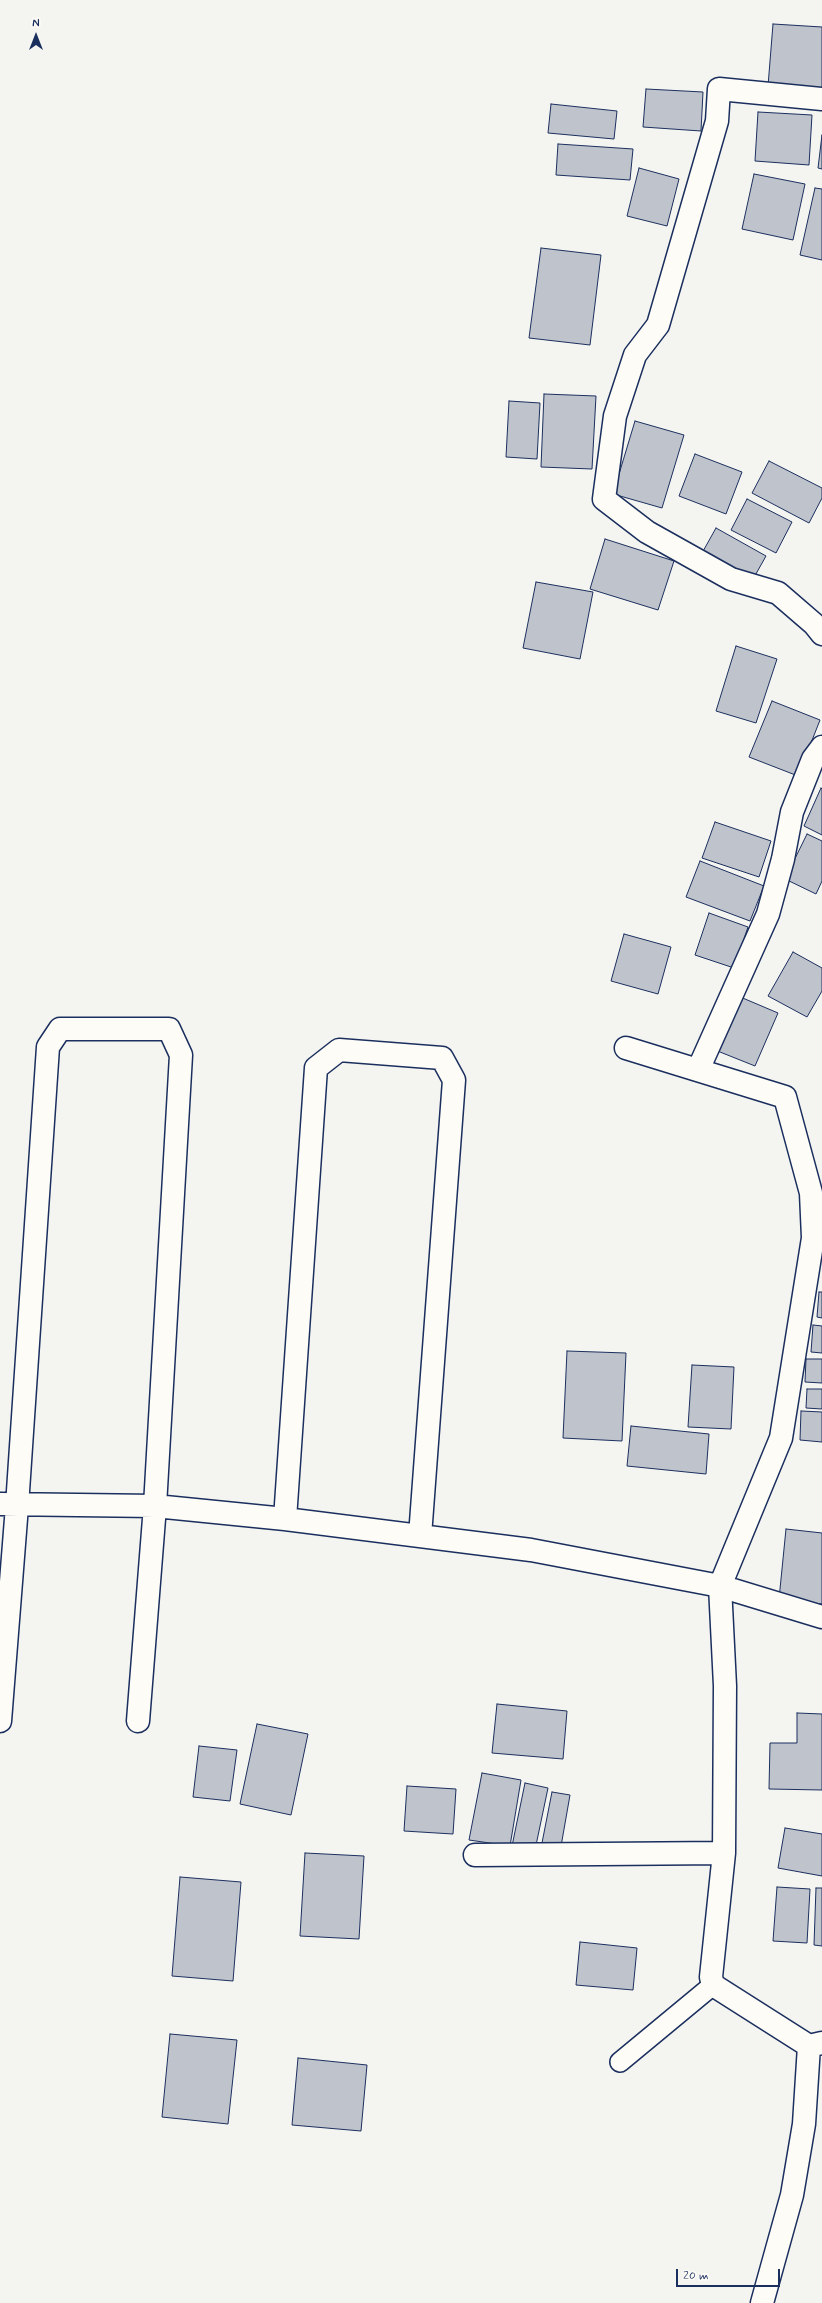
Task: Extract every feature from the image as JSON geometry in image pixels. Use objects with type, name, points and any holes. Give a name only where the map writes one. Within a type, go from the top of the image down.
[{"type":"street","points":[[822,99],[719,89],[717,121],[658,325],[635,355],[615,416],[604,499],[647,532],[731,579],[778,593],[814,624],[822,634]]},
{"type":"street","points":[[698,1070],[768,914],[783,859],[792,812],[813,759],[822,747]]},
{"type":"street","points":[[0,1721],[9,1505],[48,1047],[60,1029],[169,1029],[181,1055],[156,1506],[138,1721]]},
{"type":"street","points":[[626,1048],[785,1097],[810,1193],[818,1238],[781,1438],[720,1586],[725,1686],[724,1853],[711,1977],[713,1985],[815,2045],[792,2195],[762,2303]]},
{"type":"street","points":[[284,1519],[316,1068],[339,1050],[442,1058],[454,1080],[420,1536]]},
{"type":"street","points":[[9,1505],[156,1506],[284,1519],[531,1550],[720,1586],[822,1617]]},
{"type":"street","points":[[475,1855],[724,1853]]},
{"type":"lane","points":[[620,2062],[713,1985]]},
{"type":"building","points":[[773,24],[822,27],[822,90],[768,86]]},
{"type":"building","points":[[646,89],[703,92],[701,131],[643,127]]},
{"type":"building","points":[[551,104],[617,111],[614,139],[548,133]]},
{"type":"building","points":[[758,112],[812,115],[809,165],[755,161]]},
{"type":"building","points":[[822,135],[822,169],[818,168]]},
{"type":"building","points":[[558,144],[633,149],[630,180],[556,175]]},
{"type":"building","points":[[639,168],[679,179],[667,226],[627,216]]},
{"type":"building","points":[[754,174],[805,184],[793,240],[742,229]]},
{"type":"building","points":[[815,188],[822,189],[822,260],[800,255]]},
{"type":"building","points":[[541,248],[601,255],[590,345],[529,338]]},
{"type":"building","points":[[544,394],[596,396],[592,469],[541,467]]},
{"type":"building","points":[[509,401],[540,403],[537,459],[506,457]]},
{"type":"building","points":[[635,421],[684,435],[662,508],[613,494]]},
{"type":"building","points":[[695,454],[742,472],[726,514],[679,496]]},
{"type":"building","points":[[769,461],[822,488],[822,498],[809,523],[752,493]]},
{"type":"building","points":[[747,499],[792,522],[776,553],[731,530]]},
{"type":"building","points":[[716,528],[766,556],[752,581],[702,553]]},
{"type":"building","points":[[605,539],[674,561],[658,610],[590,589]]},
{"type":"building","points":[[536,582],[593,592],[580,659],[523,648]]},
{"type":"building","points":[[736,646],[777,659],[756,723],[716,711]]},
{"type":"building","points":[[772,701],[820,720],[798,776],[749,757]]},
{"type":"building","points":[[821,788],[822,789],[822,835],[804,826]]},
{"type":"building","points":[[715,822],[771,841],[759,877],[702,858]]},
{"type":"building","points":[[807,834],[822,841],[822,881],[816,894],[785,879]]},
{"type":"building","points":[[700,861],[764,886],[750,921],[686,897]]},
{"type":"building","points":[[709,913],[748,927],[734,968],[695,955]]},
{"type":"building","points":[[624,934],[671,947],[658,994],[611,981]]},
{"type":"building","points":[[793,952],[822,968],[822,991],[807,1017],[768,996]]},
{"type":"building","points":[[738,996],[778,1013],[755,1066],[715,1050]]},
{"type":"building","points":[[819,1292],[822,1292],[822,1318],[817,1317]]},
{"type":"building","points":[[813,1325],[822,1326],[822,1353],[811,1352]]},
{"type":"building","points":[[567,1351],[626,1353],[622,1441],[563,1438]]},
{"type":"building","points":[[806,1359],[822,1359],[822,1383],[805,1382]]},
{"type":"building","points":[[692,1365],[734,1367],[731,1429],[688,1427]]},
{"type":"building","points":[[807,1389],[822,1389],[822,1409],[806,1408]]},
{"type":"building","points":[[801,1411],[822,1412],[822,1442],[800,1440]]},
{"type":"building","points":[[631,1426],[709,1434],[706,1474],[627,1466]]},
{"type":"building","points":[[786,1529],[822,1533],[822,1604],[779,1599]]},
{"type":"building","points":[[497,1704],[567,1711],[563,1759],[492,1753]]},
{"type":"building","points":[[797,1713],[822,1714],[822,1790],[769,1789],[770,1743],[797,1743]]},
{"type":"building","points":[[257,1724],[308,1734],[291,1815],[240,1804]]},
{"type":"building","points":[[199,1746],[237,1750],[230,1801],[193,1797]]},
{"type":"building","points":[[482,1773],[521,1780],[510,1846],[469,1840]]},
{"type":"building","points":[[525,1783],[548,1788],[535,1850],[512,1846]]},
{"type":"building","points":[[407,1786],[456,1789],[453,1834],[404,1831]]},
{"type":"building","points":[[552,1792],[570,1795],[560,1852],[541,1848]]},
{"type":"building","points":[[785,1828],[822,1834],[822,1876],[778,1868]]},
{"type":"building","points":[[305,1853],[364,1856],[359,1939],[300,1936]]},
{"type":"building","points":[[180,1877],[241,1882],[233,1981],[172,1976]]},
{"type":"building","points":[[777,1887],[810,1889],[807,1943],[773,1941]]},
{"type":"building","points":[[816,1888],[822,1888],[822,1946],[814,1945]]},
{"type":"building","points":[[580,1942],[637,1948],[633,1990],[576,1985]]},
{"type":"building","points":[[170,2034],[237,2040],[228,2124],[162,2117]]},
{"type":"building","points":[[298,2058],[367,2065],[361,2131],[292,2125]]}]
